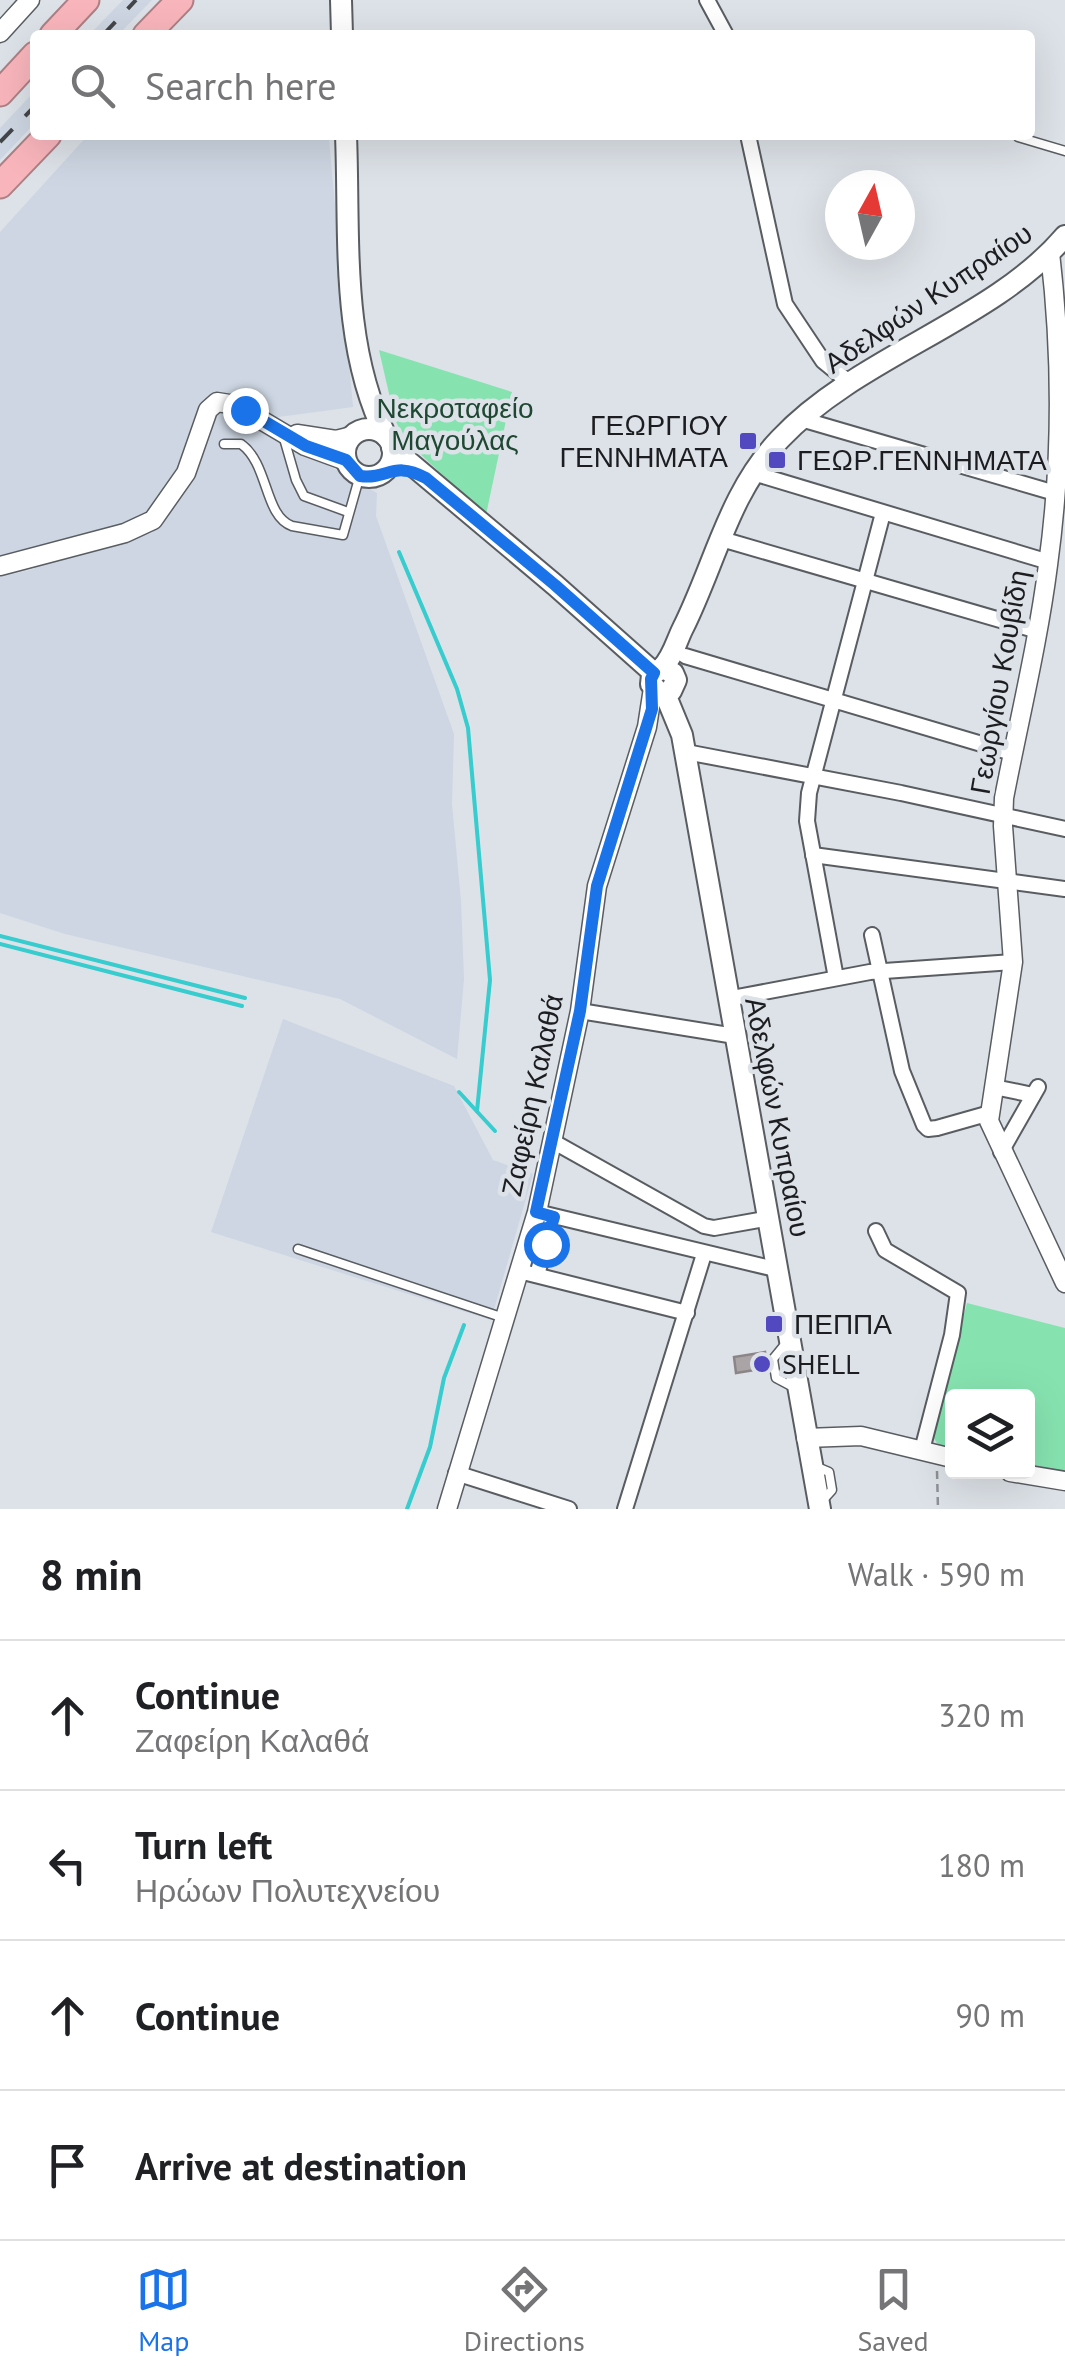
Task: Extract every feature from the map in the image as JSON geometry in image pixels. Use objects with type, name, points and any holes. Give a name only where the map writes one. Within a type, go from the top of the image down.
[{"type":"highway","points":[[59,30],[86,0]]},
{"type":"highway","points":[[151,30],[180,0]]},
{"type":"highway","points":[[0,92],[30,60]]},
{"type":"highway","points":[[0,185],[43,140]]},
{"type":"main road","points":[[341,0],[342,30]]},
{"type":"main road","points":[[346,140],[351,282],[364,388],[389,442],[392,460],[385,471]]},
{"type":"main road","name":"Αδελφών Κυπραίου","points":[[820,1506],[684,743],[664,681],[718,538],[753,472],[772,447],[801,419],[850,383],[996,293],[1050,253],[1065,236]]},
{"type":"main road","points":[[364,388],[354,434],[344,452],[353,468],[373,477],[385,471],[415,472],[440,488]]},
{"type":"main road","points":[[354,434],[368,429],[389,442],[664,681]]},
{"type":"main road","name":"Αδελφών Κυπραίου","points":[[664,681],[685,656],[694,626],[695,604]]},
{"type":"street","points":[[707,0],[723,30]]},
{"type":"street","points":[[0,34],[16,8]]},
{"type":"street","points":[[749,140],[785,304],[823,361],[850,383]]},
{"type":"street","name":"Γεωργίου Κουβίδη","points":[[1050,253],[1059,329],[1054,493],[1049,562],[1003,814],[1013,962],[990,1121],[1065,1283]]},
{"type":"street","points":[[0,566],[124,533],[153,520],[186,472],[208,410],[217,402],[236,405],[353,468]]},
{"type":"street","points":[[801,419],[1054,493]]},
{"type":"street","points":[[282,431],[336,440],[354,434]]},
{"type":"street","points":[[753,472],[1049,562]]},
{"type":"street","points":[[836,978],[807,821],[812,776],[883,513]]},
{"type":"street","points":[[718,538],[1038,631]]},
{"type":"street","points":[[685,656],[1012,753]]},
{"type":"street","name":"Ζαφείρη Καλαθά","points":[[447,1509],[504,1318],[528,1273],[545,1214],[597,886],[664,681]]},
{"type":"street","points":[[647,727],[684,743],[812,776],[1065,829]]},
{"type":"street","points":[[813,855],[1065,889]]},
{"type":"street","points":[[872,935],[902,1070],[924,1125],[937,1128],[990,1113]]},
{"type":"street","points":[[727,1000],[836,978],[1013,962]]},
{"type":"street","points":[[580,1011],[735,1036]]},
{"type":"street","points":[[994,1087],[1036,1091],[1002,1152]]},
{"type":"street","points":[[554,1142],[704,1226],[714,1228],[770,1218]]},
{"type":"street","points":[[545,1214],[779,1270]]},
{"type":"street","points":[[806,1438],[861,1436],[937,1454],[958,1293],[885,1250],[876,1231]]},
{"type":"street","points":[[625,1509],[704,1254]]},
{"type":"street","points":[[528,1273],[687,1313]]},
{"type":"street","points":[[456,1474],[569,1509]]},
{"type":"street","points":[[1035,1476],[1065,1481]]},
{"type":"lane","points":[[1028,140],[1065,151]]},
{"type":"lane","points":[[282,431],[304,496],[348,512]]},
{"type":"lane","points":[[224,444],[241,444],[256,457],[275,511],[284,523],[343,535],[353,468]]},
{"type":"lane","points":[[298,1249],[504,1318]]},
{"type":"path","points":[[937,1454],[938,1509]]},
{"type":"shaded area","points":[[123,0],[152,0],[123,30],[94,30]]},
{"type":"shaded area","points":[[30,96],[30,128],[0,160],[0,128]]},
{"type":"shaded area","points":[[83,140],[329,140],[353,407],[271,418],[223,395],[209,398],[202,407],[183,463],[155,508],[138,521],[0,559],[0,232]]},
{"type":"shaded area","points":[[222,412],[234,412],[377,493],[376,516],[454,734],[452,804],[464,979],[457,1059],[340,999],[65,934],[0,913],[0,577],[34,569],[35,561],[152,533],[190,480],[212,421]]},
{"type":"shaded area","points":[[283,1019],[454,1086],[493,1160],[533,1174],[491,1320],[211,1232]]},
{"type":"green space","name":"Νεκροταφείο Μαγούλας","points":[[379,350],[512,392],[486,515],[405,440],[395,420]]},
{"type":"green space","points":[[967,1303],[1065,1328],[1065,1476],[1035,1470],[1035,1389],[945,1389],[945,1449],[932,1435]]},
{"type":"building","points":[[765,1352],[767,1368],[736,1373],[734,1357]]},
{"type":"waterway","points":[[399,552],[457,689],[468,728],[490,980],[477,1111]]},
{"type":"waterway","points":[[0,936],[245,998]]},
{"type":"waterway","points":[[0,944],[242,1006]]},
{"type":"waterway","points":[[459,1092],[495,1131]]},
{"type":"waterway","points":[[407,1509],[430,1447],[444,1378],[464,1325]]},
{"type":"railway","points":[[108,30],[136,0]]},
{"type":"railway","points":[[0,142],[30,111]]},
{"type":"place","name":"ΓΕΩΡΓΙΟΥ ΓΕΝΝΗΜΑΤΑ","points":[[748,441]]},
{"type":"place","name":"ΓΕΩΡ.ΓΕΝΝΗΜΑΤΑ","points":[[777,460]]},
{"type":"place","name":"ΠΕΠΠΑ","points":[[774,1324]]},
{"type":"place","name":"SHELL","points":[[762,1364]]},
{"type":"route","points":[[245,410],[323,455],[346,460],[360,476],[407,469],[426,478],[654,673],[652,709],[597,886],[580,1011],[536,1212],[554,1217],[546,1244]]}]
